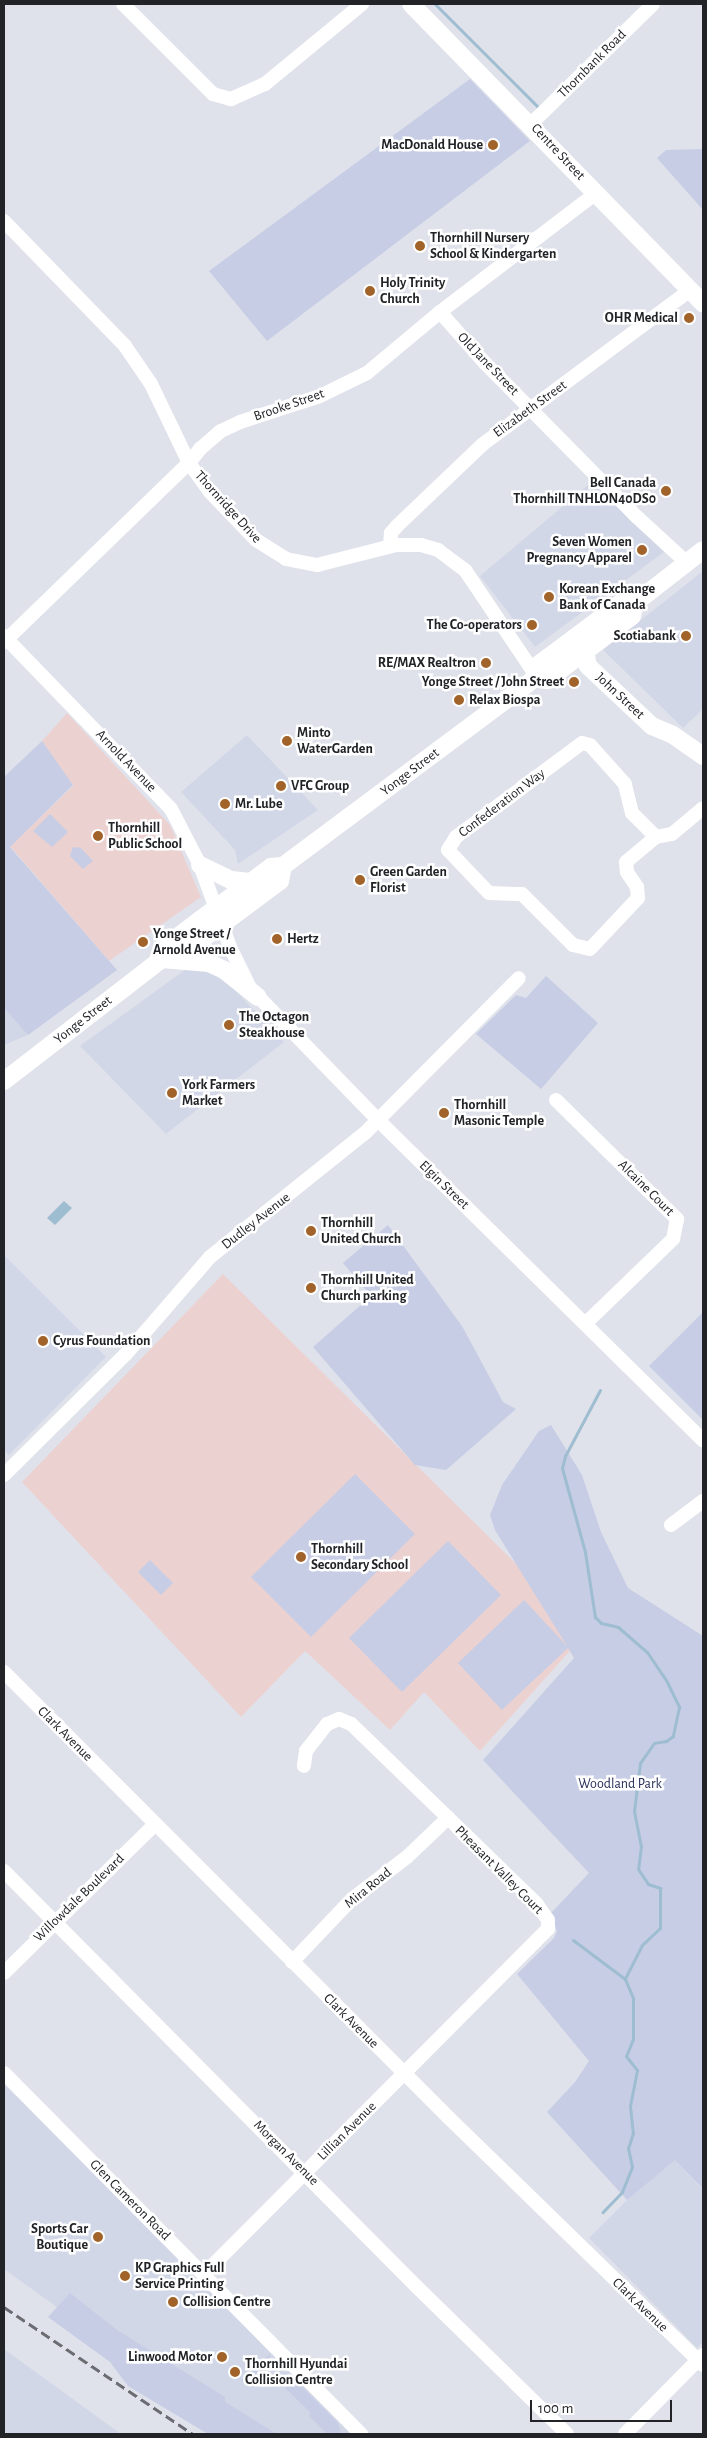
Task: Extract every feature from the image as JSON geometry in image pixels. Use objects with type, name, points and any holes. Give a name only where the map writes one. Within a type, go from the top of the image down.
[{"type":"main road","name":"Centre Street","points":[[411,4],[532,124],[703,303]]},
{"type":"main road","name":"Yonge Street","points":[[168,960],[163,948],[271,867],[283,866],[537,677],[547,680],[579,645],[632,616],[635,603],[703,550]]},
{"type":"main road","name":"John Street","points":[[579,645],[588,666],[652,726],[665,730],[703,756]]},
{"type":"main road","points":[[200,865],[231,880],[250,882]]},
{"type":"main road","name":"Yonge Street","points":[[4,1081],[168,960],[222,925],[280,881],[283,866]]},
{"type":"main road","points":[[168,960],[209,963],[224,970],[258,997]]},
{"type":"street","points":[[123,4],[213,94],[231,99],[265,84],[362,4]]},
{"type":"street","name":"Thornbank Road","points":[[532,124],[653,4]]},
{"type":"street","name":"Brooke Street","points":[[5,639],[189,463],[200,449],[240,422],[280,411],[367,373],[440,312],[596,193]]},
{"type":"street","name":"Thornridge Drive","points":[[4,221],[125,346],[151,384],[189,463],[245,529],[269,551],[286,559],[317,565],[390,546],[421,545],[438,550],[455,561],[474,583],[537,677]]},
{"type":"street","name":"Elizabeth Street","points":[[390,546],[391,533],[419,503],[483,444],[532,410],[690,290]]},
{"type":"street","name":"Old Jane Street","points":[[440,312],[636,517],[687,562]]},
{"type":"street","name":"Arnold Avenue","points":[[5,639],[171,809],[200,865],[216,908]]},
{"type":"street","name":"Confederation Way","points":[[656,837],[632,813],[625,784],[590,745],[582,743],[456,837],[448,850],[489,894],[522,894],[573,945],[585,950],[595,947],[635,904],[638,887],[625,866],[656,837],[672,834],[703,808]]},
{"type":"street","name":"Elgin Street","points":[[216,908],[238,968],[258,997],[378,1119],[703,1440]]},
{"type":"street","name":"Dudley Avenue","points":[[4,1475],[126,1354],[210,1257],[365,1133],[519,978]]},
{"type":"street","name":"Alcaine Court","points":[[556,1100],[677,1219],[673,1239],[586,1323]]},
{"type":"street","points":[[671,1525],[703,1501]]},
{"type":"street","name":"Clark Avenue","points":[[4,1672],[404,2074],[701,2360]]},
{"type":"street","name":"Pheasant Valley Court","points":[[304,1766],[306,1751],[327,1724],[339,1719],[347,1722],[537,1904],[548,1920],[548,1929],[404,2074]]},
{"type":"street","name":"Mira Road","points":[[292,1962],[352,1899],[407,1857],[448,1818]]},
{"type":"street","name":"Willowdale Boulevard","points":[[4,1972],[154,1824]]},
{"type":"street","name":"Morgan Avenue","points":[[4,1871],[306,2173],[417,2287],[568,2434]]},
{"type":"street","name":"Glen Cameron Road","points":[[4,2073],[362,2434]]},
{"type":"street","name":"Lillian Avenue","points":[[204,2274],[404,2074]]},
{"type":"street","points":[[625,2434],[701,2360]]},
{"type":"shaded area","points":[[594,480],[664,552],[535,647],[480,576]]},
{"type":"shaded area","points":[[703,571],[703,709],[683,728],[603,650]]},
{"type":"shaded area","name":"Thornhill Public School","points":[[67,713],[170,825],[201,897],[109,961],[10,846],[73,786],[42,741]]},
{"type":"shaded area","points":[[247,735],[318,810],[238,864],[235,850],[181,792]]},
{"type":"shaded area","points":[[193,964],[216,970],[284,1042],[166,1134],[80,1046]]},
{"type":"shaded area","points":[[4,1008],[28,1035],[4,1045]]},
{"type":"shaded area","points":[[64,1201],[72,1208],[55,1225],[47,1218]]},
{"type":"shaded area","points":[[4,1255],[106,1357],[9,1455],[4,1450]]},
{"type":"shaded area","name":"Thornhill Secondary School","points":[[223,1274],[586,1633],[480,1751],[424,1692],[390,1730],[305,1651],[241,1717],[22,1482]]},
{"type":"shaded area","points":[[4,2084],[351,2434],[233,2434],[4,2269]]},
{"type":"shaded area","points":[[675,2160],[703,2190],[703,2342],[697,2348],[589,2238],[638,2189]]},
{"type":"shaded area","points":[[4,2349],[121,2434],[4,2434]]},
{"type":"green space","points":[[470,79],[530,141],[267,341],[209,271]]},
{"type":"green space","points":[[703,149],[703,210],[657,158],[666,150]]},
{"type":"green space","points":[[42,741],[73,785],[10,847],[117,970],[28,1035],[4,1008],[4,777]]},
{"type":"green space","points":[[50,814],[68,832],[52,847],[33,831]]},
{"type":"green space","points":[[73,847],[81,848],[93,861],[83,869],[70,856]]},
{"type":"green space","points":[[546,976],[598,1023],[541,1089],[476,1034],[516,995],[526,998]]},
{"type":"green space","points":[[388,1225],[462,1326],[503,1402],[516,1409],[446,1470],[415,1465],[313,1347],[371,1296],[343,1263]]},
{"type":"green space","points":[[703,1312],[703,1420],[649,1366]]},
{"type":"green space","name":"Woodland Park","points":[[551,1425],[582,1475],[601,1532],[628,1588],[703,1636],[703,2189],[675,2160],[627,2200],[547,2112],[575,2082],[589,2061],[517,1974],[554,1938],[557,1931],[551,1913],[589,1873],[483,1760],[574,1658],[568,1648],[502,1710],[458,1663],[524,1600],[567,1646],[495,1530],[490,1515],[502,1485],[539,1431]]},
{"type":"green space","points":[[355,1474],[415,1534],[311,1637],[251,1577]]},
{"type":"green space","points":[[448,1541],[501,1595],[402,1692],[349,1638]]},
{"type":"green space","points":[[150,1560],[173,1583],[161,1595],[138,1572]]},
{"type":"green space","points":[[70,2293],[117,2330],[225,2397],[225,2402],[277,2434],[208,2434],[128,2386],[110,2362],[48,2317]]},
{"type":"green space","points":[[270,2354],[270,2363],[244,2383],[241,2380]]},
{"type":"green space","points":[[291,2382],[299,2384],[338,2423],[341,2434],[327,2434],[309,2416],[311,2413],[285,2388]]},
{"type":"waterway","points":[[435,4],[537,106]]},
{"type":"waterway","points":[[600,1390],[565,1456],[562,1468],[585,1552],[595,1617],[601,1623],[618,1627],[647,1652],[667,1682],[679,1707],[673,1736],[666,1741],[654,1743],[640,1763],[634,1811],[641,1846],[638,1869],[648,1884],[660,1888],[660,1928],[642,1945],[625,1979]]},
{"type":"waterway","points":[[573,1940],[625,1979],[633,1998],[633,2039],[626,2056],[637,2070],[630,2106],[633,2133],[628,2148],[632,2167],[622,2192],[603,2212]]},
{"type":"railway","points":[[4,2307],[193,2434]]},
{"type":"place","name":"MacDonald House","points":[[493,145]]},
{"type":"place","name":"Thornhill Nursery School & Kindergarten","points":[[420,246]]},
{"type":"place","name":"Holy Trinity Church","points":[[370,291]]},
{"type":"place","name":"OHR Medical","points":[[689,318]]},
{"type":"place","name":"Bell Canada Thornhill TNHLON40DS0","points":[[666,491]]},
{"type":"place","name":"Seven Women Pregnancy Apparel","points":[[642,550]]},
{"type":"place","name":"Korean Exchange Bank of Canada","points":[[549,597]]},
{"type":"place","name":"The Co-operators","points":[[532,625]]},
{"type":"place","name":"Scotiabank","points":[[686,636]]},
{"type":"place","name":"RE/MAX Realtron","points":[[486,663]]},
{"type":"place","name":"Yonge Street / John Street","points":[[574,682]]},
{"type":"place","name":"Relax Biospa","points":[[459,700]]},
{"type":"place","name":"Minto WaterGarden","points":[[287,741]]},
{"type":"place","name":"VFC Group","points":[[281,786]]},
{"type":"place","name":"Mr. Lube","points":[[225,804]]},
{"type":"place","name":"Thornhill Public School","points":[[98,836]]},
{"type":"place","name":"Green Garden Florist","points":[[360,880]]},
{"type":"place","name":"Hertz","points":[[277,939]]},
{"type":"place","name":"Yonge Street / Arnold Avenue","points":[[143,942]]},
{"type":"place","name":"The Octagon Steakhouse","points":[[229,1025]]},
{"type":"place","name":"York Farmers Market","points":[[172,1093]]},
{"type":"place","name":"Thornhill Masonic Temple","points":[[444,1113]]},
{"type":"place","name":"Thornhill United Church","points":[[311,1231]]},
{"type":"place","name":"Thornhill United Church parking","points":[[311,1288]]},
{"type":"place","name":"Cyrus Foundation","points":[[43,1341]]},
{"type":"place","name":"Thornhill Secondary School","points":[[301,1557]]},
{"type":"place","name":"Sports Car Boutique","points":[[98,2237]]},
{"type":"place","name":"KP Graphics Full Service Printing","points":[[125,2276]]},
{"type":"place","name":"Collision Centre","points":[[173,2302]]},
{"type":"place","name":"Linwood Motor","points":[[222,2357]]},
{"type":"place","name":"Thornhill Hyundai Collision Centre","points":[[235,2372]]}]
